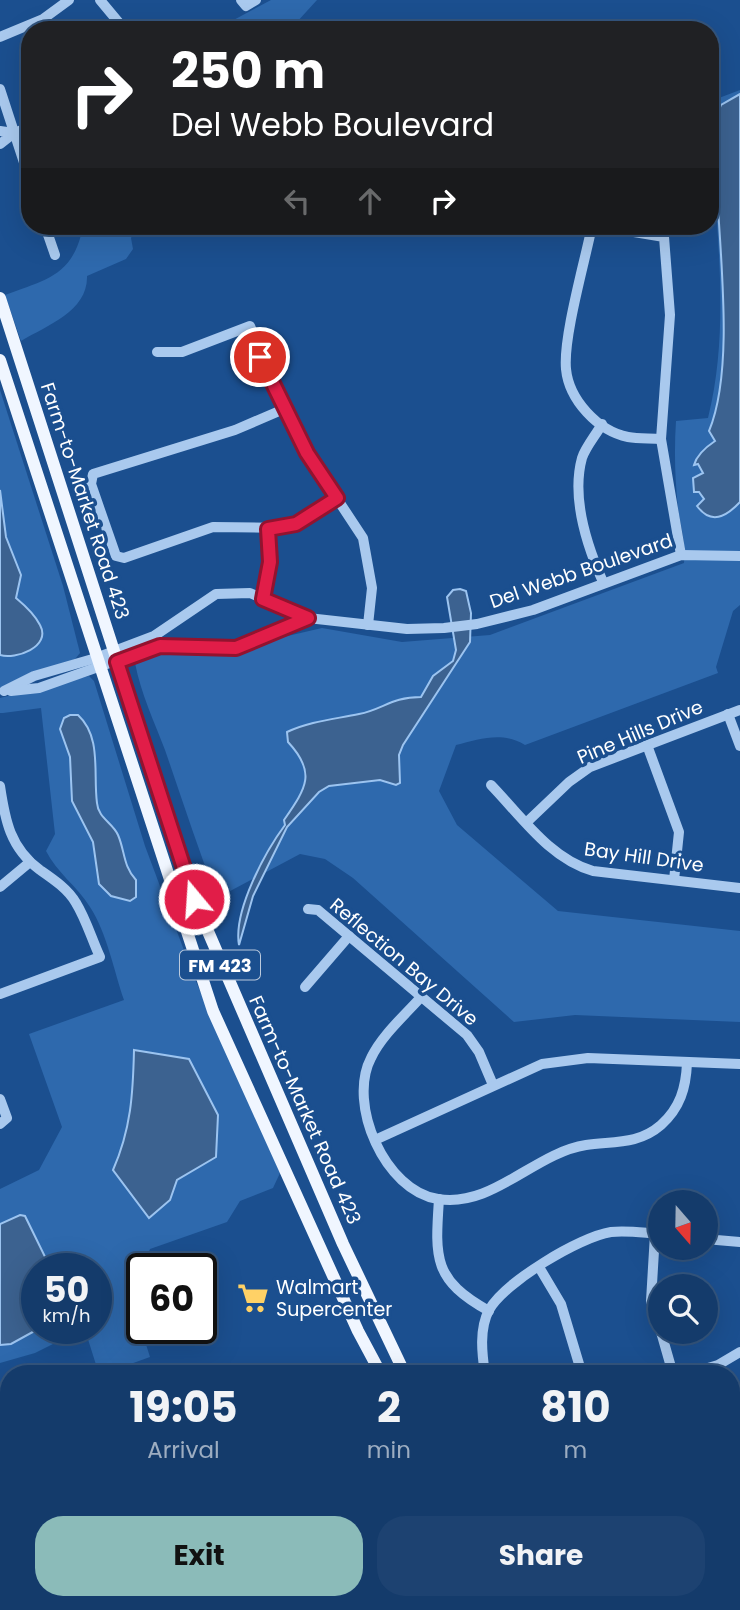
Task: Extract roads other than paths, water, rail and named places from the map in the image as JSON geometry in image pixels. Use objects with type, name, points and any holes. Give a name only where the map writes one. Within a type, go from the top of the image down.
[{"type":"main road","name":"Farm-to-Market Road 423","points":[[0,298],[4,323],[194,899],[312,1173],[401,1365]]},
{"type":"main road","name":"Farm-to-Market Road 423","points":[[0,360],[213,1011],[358,1331],[376,1365]]},
{"type":"main road","points":[[290,1182],[312,1173]]},
{"type":"main road","points":[[358,1331],[379,1321]]},
{"type":"street","points":[[38,21],[69,0]]},
{"type":"street","points":[[100,0],[118,21]]},
{"type":"street","points":[[243,3],[256,0]]},
{"type":"street","points":[[0,37],[21,28]]},
{"type":"street","points":[[0,89],[21,155]]},
{"type":"street","points":[[0,131],[14,134]]},
{"type":"street","points":[[0,144],[21,131]]},
{"type":"street","points":[[48,235],[55,255]]},
{"type":"street","points":[[590,235],[566,369],[572,391],[586,411],[602,424],[628,436],[661,439]]},
{"type":"street","points":[[652,235],[664,237],[670,315],[661,439],[681,555]]},
{"type":"street","points":[[157,352],[182,352],[250,326],[284,409],[363,538],[372,588],[368,625]]},
{"type":"street","points":[[284,409],[235,430],[93,474],[91,484],[116,556],[124,558],[214,527],[239,525],[268,529],[296,524],[337,498]]},
{"type":"street","points":[[602,424],[583,454],[579,475],[586,538],[603,582]]},
{"type":"street","points":[[263,599],[270,562],[268,529]]},
{"type":"street","name":"Del Webb Boulevard","points":[[115,657],[168,629],[216,594],[250,593],[308,618],[368,625],[444,628],[477,624],[533,610],[681,555],[740,556]]},
{"type":"street","name":"Del Webb Boulevard","points":[[2,692],[39,688],[115,657],[160,646],[236,648],[308,618]]},
{"type":"street","name":"Pine Hills Drive","points":[[527,822],[569,782],[590,767],[740,710]]},
{"type":"street","points":[[728,714],[740,746]]},
{"type":"street","points":[[647,745],[679,832],[674,880]]},
{"type":"street","name":"Bay Hill Drive","points":[[491,785],[557,854],[574,866],[593,871],[740,888]]},
{"type":"street","points":[[0,786],[5,822],[14,844],[30,862],[60,884],[76,902],[100,957],[0,994]]},
{"type":"street","points":[[0,887],[30,862]]},
{"type":"street","name":"Reflection Bay Drive","points":[[308,909],[318,910],[467,1035],[479,1052],[493,1085]]},
{"type":"street","points":[[305,987],[349,936]]},
{"type":"street","points":[[422,996],[380,1044],[365,1072],[362,1096],[375,1140],[403,1183],[418,1194],[439,1199],[462,1199],[483,1193],[560,1153],[585,1145],[627,1143],[644,1136],[674,1112],[686,1082],[687,1063]]},
{"type":"street","points":[[375,1140],[542,1064],[588,1058],[740,1064]]},
{"type":"street","points":[[0,1099],[3,1121]]},
{"type":"street","points":[[439,1199],[436,1248],[441,1266],[450,1283],[464,1297],[489,1311]]},
{"type":"street","points":[[485,1365],[483,1331],[489,1311],[503,1293],[562,1251],[611,1232],[648,1234]]},
{"type":"street","points":[[718,1240],[740,1242]]},
{"type":"street","points":[[539,1267],[561,1304],[579,1365]]},
{"type":"street","points":[[664,1344],[670,1365]]},
{"type":"street","points":[[718,1365],[740,1352]]},
{"type":"place","name":"Walmart Supercenter","points":[[253,1298]]}]
